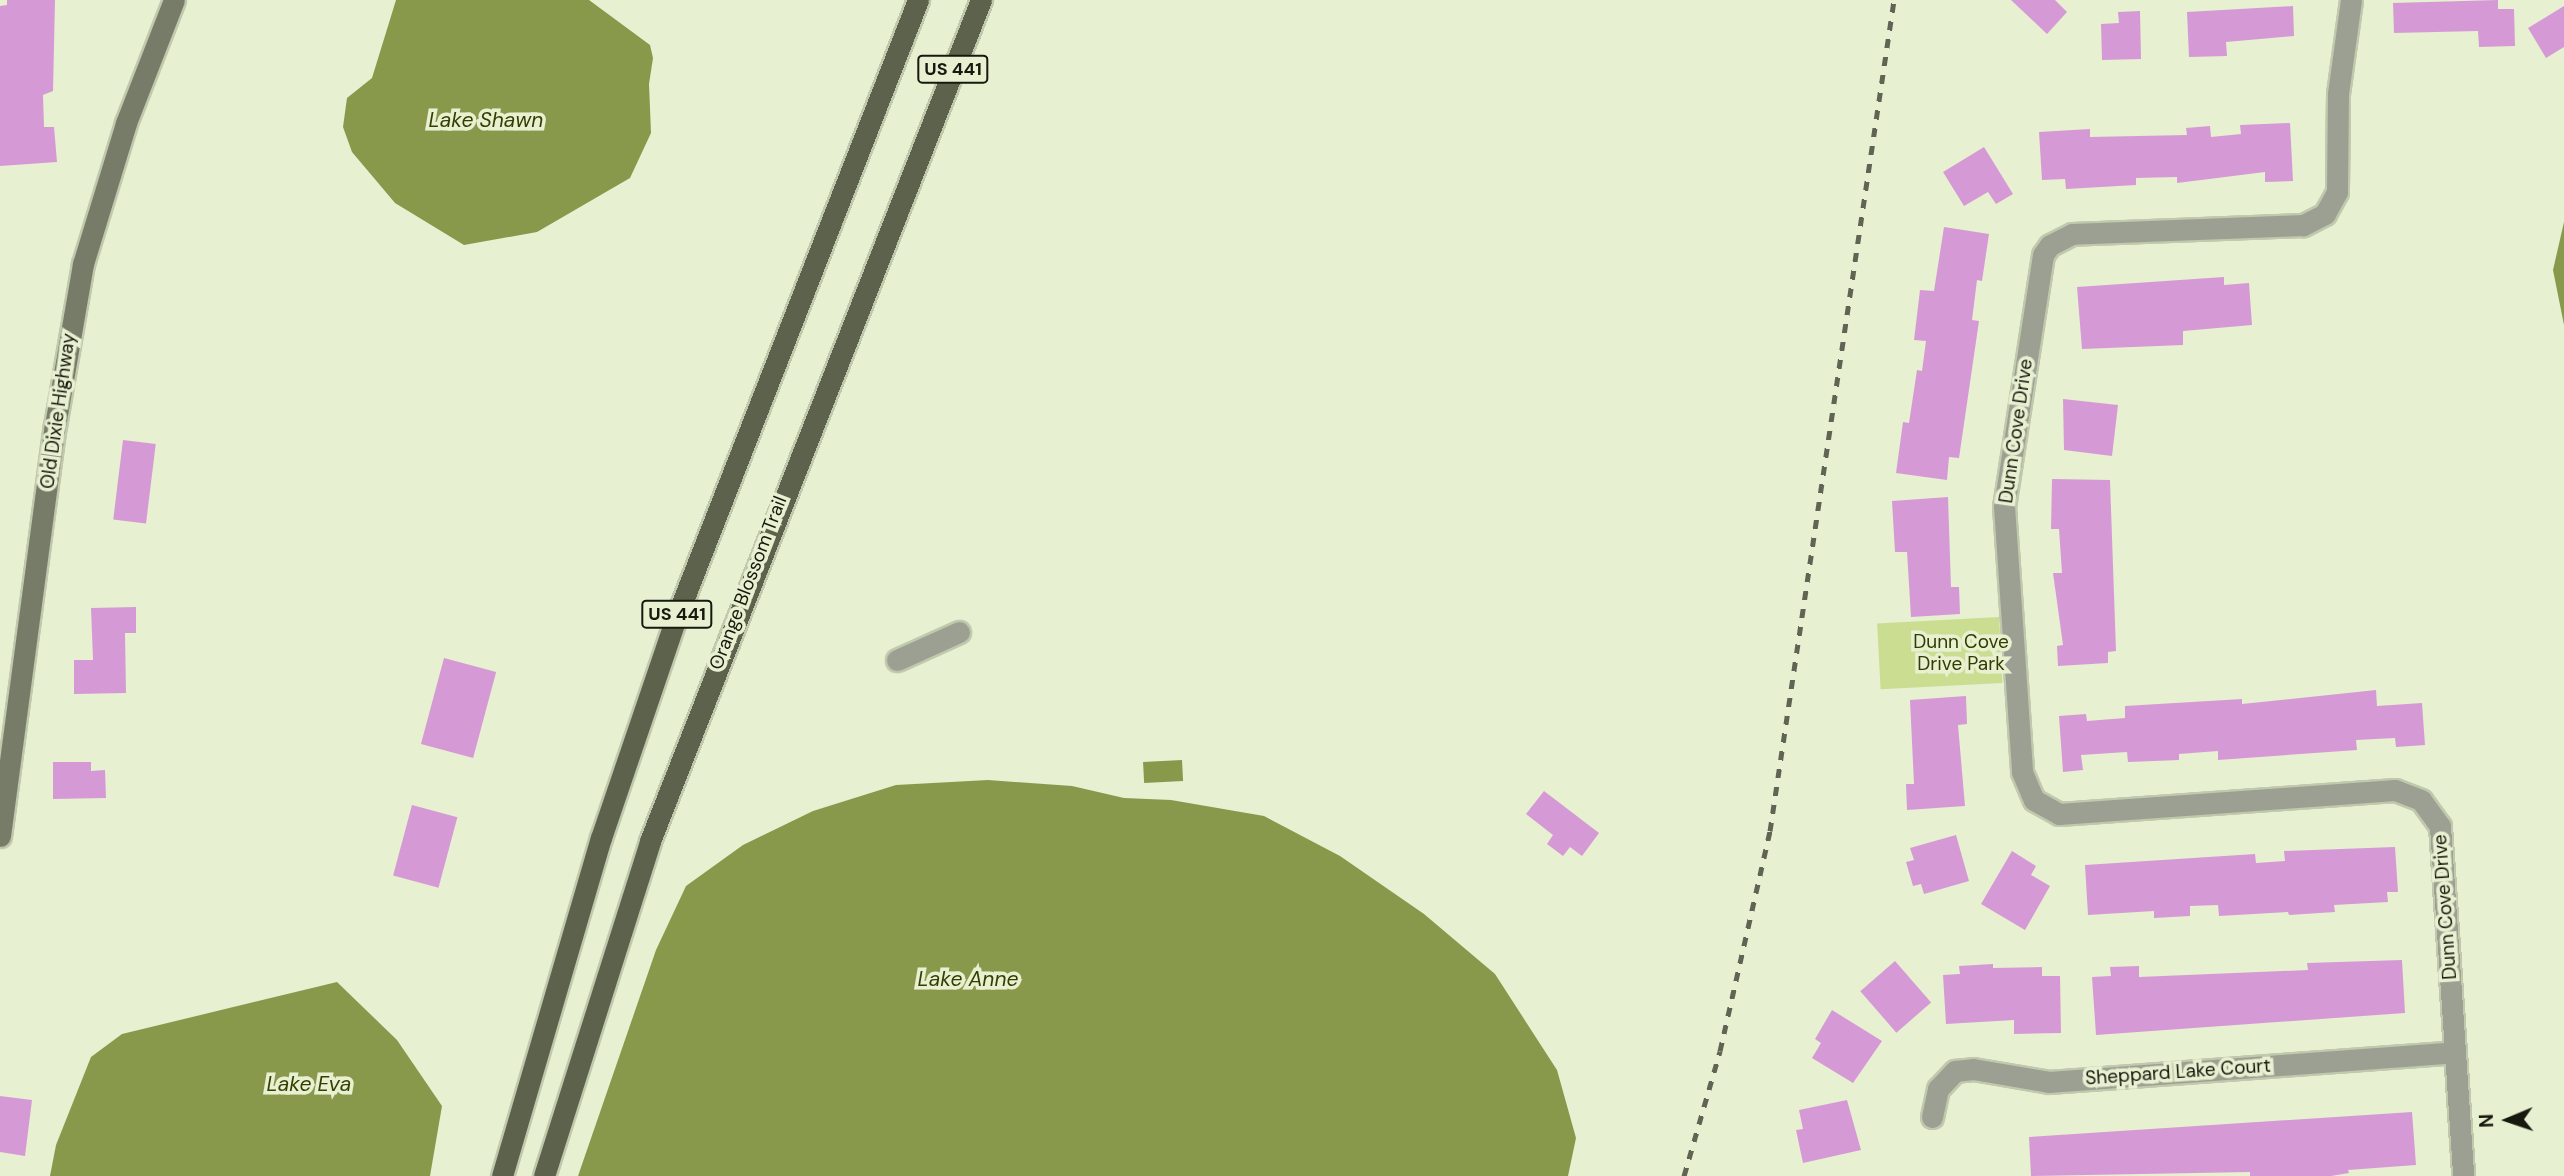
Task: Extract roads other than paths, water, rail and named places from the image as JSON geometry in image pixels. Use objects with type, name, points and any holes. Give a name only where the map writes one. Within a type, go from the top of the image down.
[{"type":"main road","name":"US 441","points":[[502,1176],[601,838],[675,621],[918,0]]},
{"type":"main road","name":"Orange Blossom Trail","points":[[544,1176],[650,841],[981,0]]},
{"type":"street","name":"Old Dixie Highway","points":[[0,836],[55,426],[78,285],[122,134],[174,0]]},
{"type":"street","name":"Dunn Cove Drive","points":[[2351,0],[2338,94],[2337,192],[2325,214],[2303,225],[2072,234],[2050,245],[2043,255],[2004,506],[2022,772],[2034,800],[2059,814],[2395,790],[2421,800],[2440,826],[2463,1176]]},
{"type":"street","points":[[897,660],[959,632]]},
{"type":"street","name":"Sheppard Lake Court","points":[[1932,1117],[1938,1089],[1955,1071],[1973,1069],[2049,1082],[2455,1052]]},
{"type":"water","name":"Lake Shawn","points":[[396,0],[589,0],[650,45],[653,58],[649,84],[651,133],[630,178],[537,232],[464,245],[395,203],[352,152],[343,127],[347,98],[372,78]]},
{"type":"water","points":[[2564,222],[2564,325],[2553,270]]},
{"type":"water","points":[[1182,760],[1183,781],[1144,783],[1143,762]]},
{"type":"water","name":"Lake Anne","points":[[988,780],[1072,786],[1124,798],[1171,800],[1264,816],[1340,856],[1424,914],[1495,974],[1557,1070],[1576,1138],[1568,1176],[578,1176],[656,950],[686,886],[743,845],[813,811],[896,785]]},
{"type":"water","name":"Lake Eva","points":[[337,982],[397,1040],[442,1106],[430,1176],[50,1176],[56,1145],[91,1057],[122,1034]]},
{"type":"railway","points":[[1684,1176],[1720,1051],[1770,831],[1894,0]]},
{"type":"park label","name":"Dunn Cove Drive Park","points":[[1961,653]]}]
